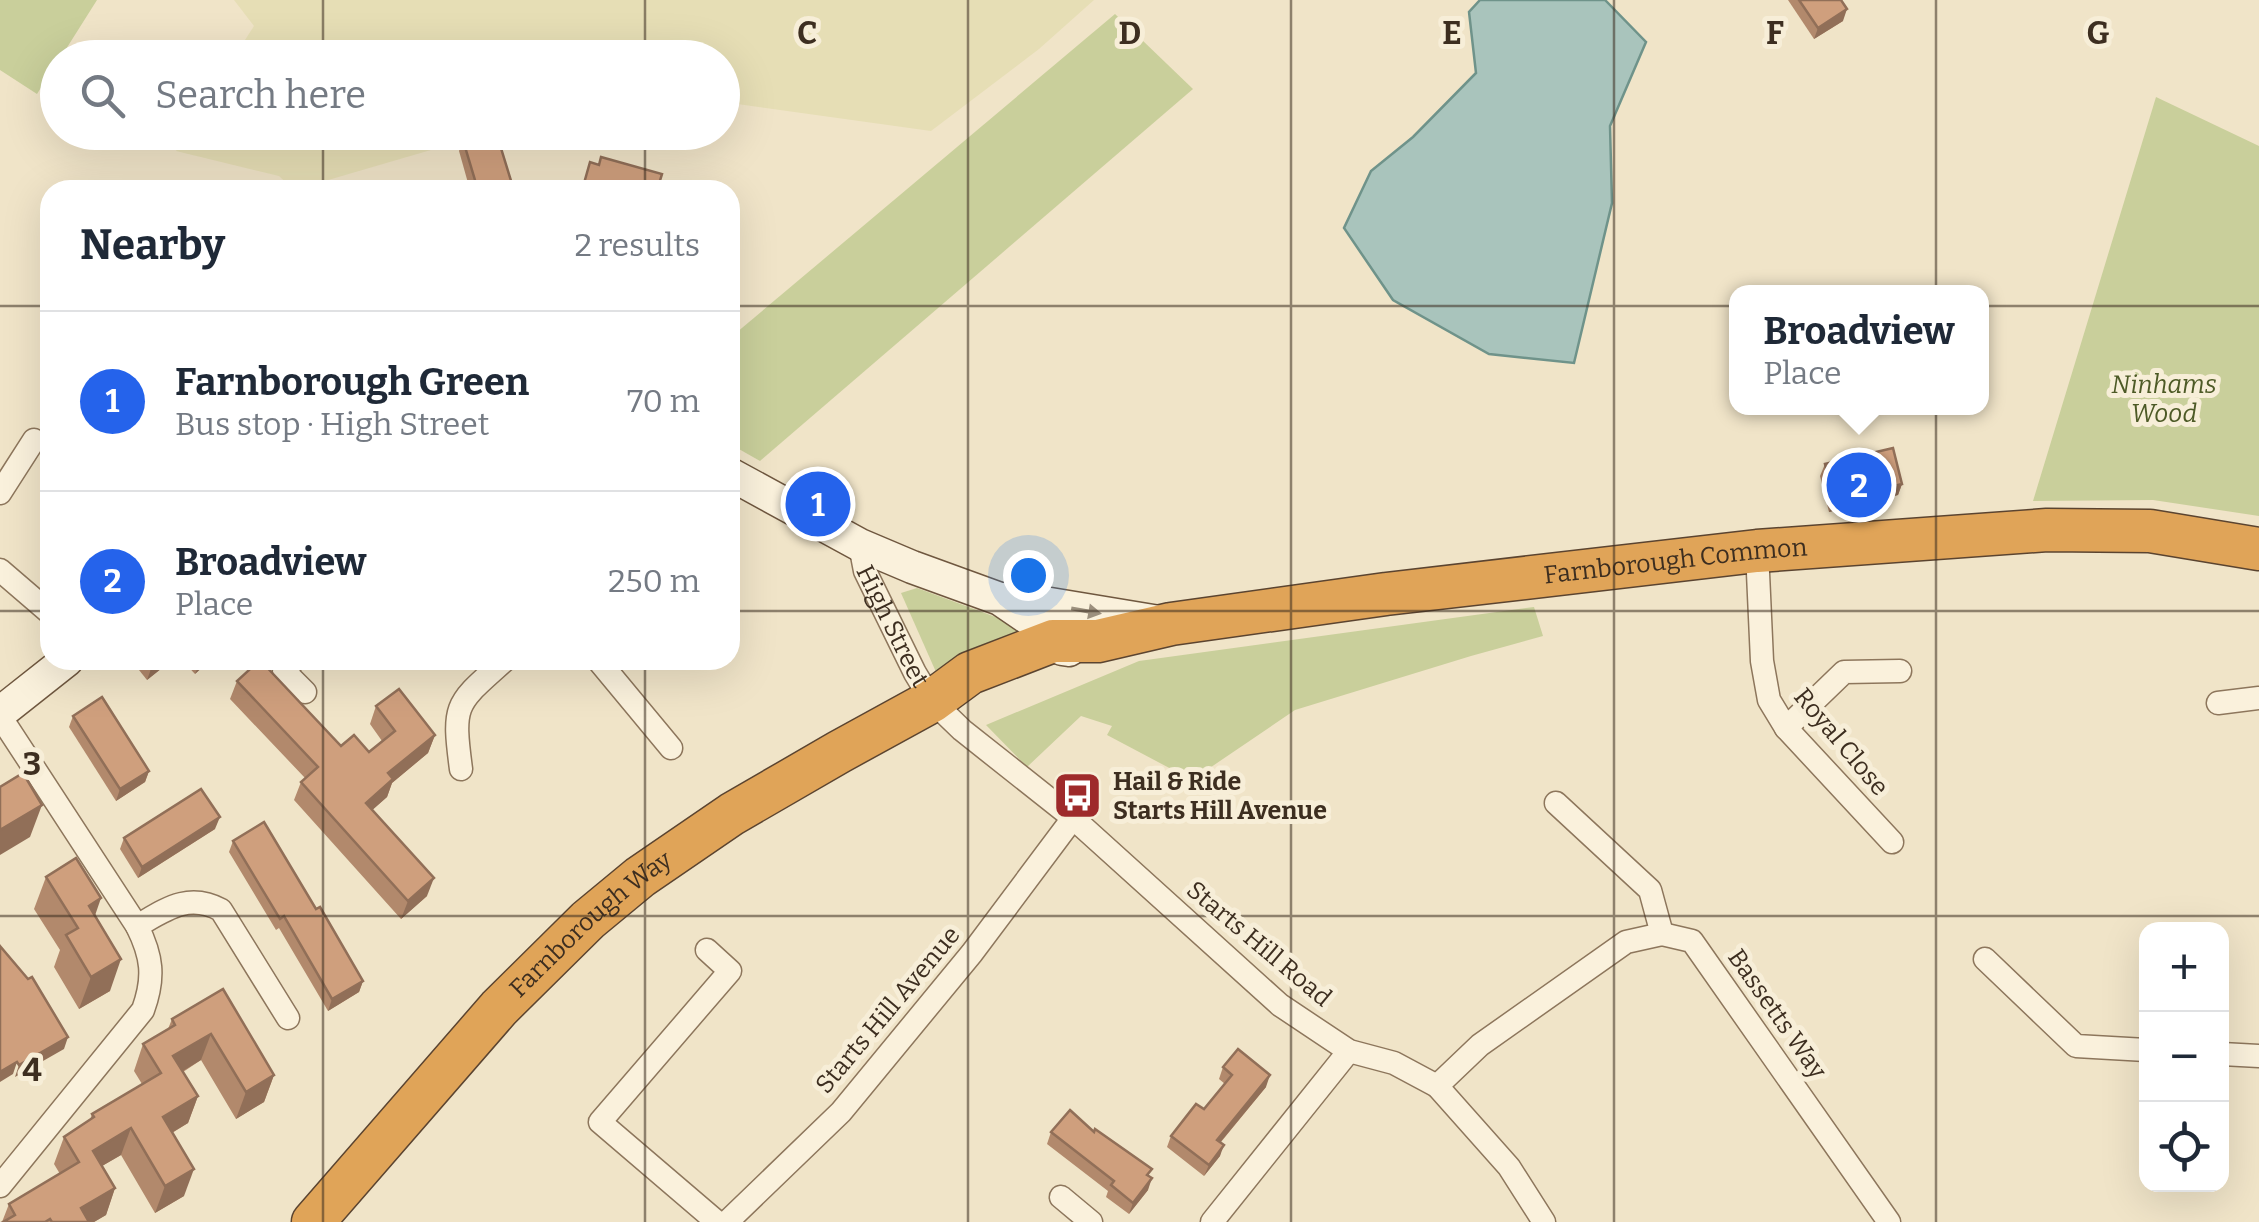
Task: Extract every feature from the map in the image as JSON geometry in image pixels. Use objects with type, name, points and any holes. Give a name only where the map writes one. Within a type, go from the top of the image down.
[{"type":"highway","name":"Farnborough Common","points":[[932,701],[970,674],[1171,624],[1386,594],[1757,551],[2048,530],[2150,531],[2259,549]]},
{"type":"highway","name":"Farnborough Way","points":[[313,1222],[499,1008],[617,895],[732,814],[932,701]]},
{"type":"main road","name":"High Street","points":[[740,479],[860,545],[1000,599],[1076,645]]},
{"type":"main road","name":"High Street","points":[[1000,599],[1171,624]]},
{"type":"main road","points":[[0,715],[56,670]]},
{"type":"street","points":[[0,493],[34,440]]},
{"type":"street","name":"High Street","points":[[860,545],[865,571],[914,674],[932,701]]},
{"type":"street","name":"Royal Close","points":[[1757,551],[1762,662],[1769,700],[1786,728],[1892,842]]},
{"type":"street","points":[[0,570],[40,604]]},
{"type":"street","points":[[285,670],[306,692]]},
{"type":"street","points":[[461,769],[457,714],[465,696],[494,670]]},
{"type":"street","points":[[606,670],[671,748]]},
{"type":"street","points":[[1786,728],[1844,672],[1900,671]]},
{"type":"street","points":[[2218,703],[2259,698]]},
{"type":"street","name":"Starts Hill Road","points":[[932,701],[962,730],[1073,818],[1280,1005],[1349,1051],[1394,1064],[1437,1086],[1510,1167],[1544,1222]]},
{"type":"street","points":[[0,715],[136,926],[148,948],[151,966],[148,996],[142,1010],[0,1186]]},
{"type":"street","points":[[1437,1086],[1480,1045],[1626,942],[1662,934],[1650,890],[1556,803]]},
{"type":"street","name":"Starts Hill Avenue","points":[[727,1222],[841,1112],[972,954],[1073,818]]},
{"type":"street","points":[[136,926],[166,910],[207,902],[220,910],[288,1018]]},
{"type":"street","name":"Bassetts Way","points":[[1662,934],[1692,941],[1889,1222]]},
{"type":"street","points":[[707,950],[730,971],[600,1122],[718,1222]]},
{"type":"street","points":[[1984,959],[2076,1046],[2139,1050]]},
{"type":"street","points":[[1212,1222],[1349,1051]]},
{"type":"street","points":[[2229,1054],[2259,1056]]},
{"type":"street","points":[[1061,1197],[1092,1222]]},
{"type":"shaded area","points":[[234,0],[1094,0],[1039,49],[931,131],[740,104],[740,40],[245,40],[254,26]]},
{"type":"shaded area","points":[[431,150],[328,180],[283,180],[176,151]]},
{"type":"green space","points":[[0,0],[97,0],[72,40],[40,40],[37,94],[0,70]]},
{"type":"green space","points":[[1115,14],[1193,89],[760,461],[740,450],[740,330]]},
{"type":"green space","name":"Ninhams Wood","points":[[2156,97],[2259,146],[2259,516],[2153,500],[2033,501]]},
{"type":"green space","points":[[917,588],[1023,627],[1022,639],[936,672],[901,593]]},
{"type":"green space","points":[[1534,607],[1543,636],[1295,710],[1192,780],[1107,735],[1112,726],[1081,716],[1027,767],[986,725],[1139,661]]},
{"type":"water","points":[[1480,0],[1605,0],[1646,42],[1610,126],[1612,203],[1574,363],[1489,354],[1393,300],[1344,228],[1371,171],[1413,137],[1476,73],[1469,12]]},
{"type":"building","points":[[1799,0],[1841,0],[1847,9],[1818,28]]},
{"type":"building","points":[[466,150],[502,150],[511,180],[475,180]]},
{"type":"building","points":[[601,157],[662,174],[660,180],[585,180],[590,162],[599,165]]},
{"type":"building","points":[[1893,448],[1902,484],[1834,501],[1825,464]]},
{"type":"building","points":[[249,670],[269,670],[341,746],[354,735],[369,752],[395,731],[376,706],[399,689],[435,735],[388,773],[393,779],[366,803],[434,878],[408,901],[301,782],[318,767],[237,681]]},
{"type":"building","points":[[102,697],[149,771],[120,789],[73,716]]},
{"type":"building","points":[[23,773],[42,805],[0,830],[0,787]]},
{"type":"building","points":[[201,789],[220,817],[142,867],[124,838]]},
{"type":"building","points":[[264,822],[363,981],[332,999],[284,916],[280,919],[233,841]]},
{"type":"building","points":[[76,858],[101,898],[89,906],[121,959],[91,977],[66,935],[78,928],[46,877]]},
{"type":"building","points":[[0,946],[28,979],[32,977],[68,1037],[0,1072]]},
{"type":"building","points":[[223,989],[274,1075],[246,1092],[211,1034],[173,1056],[198,1096],[163,1117],[194,1169],[165,1186],[131,1128],[93,1151],[115,1188],[81,1208],[89,1222],[3,1222],[15,1215],[9,1204],[79,1162],[64,1137],[94,1117],[92,1114],[161,1073],[143,1044],[175,1025],[172,1019]]},
{"type":"building","points":[[1238,1049],[1270,1075],[1217,1140],[1224,1145],[1209,1165],[1171,1136],[1196,1104],[1204,1109],[1232,1075],[1223,1067]]},
{"type":"building","points":[[1070,1110],[1094,1132],[1095,1129],[1152,1169],[1147,1175],[1152,1178],[1133,1203],[1111,1185],[1114,1181],[1051,1132]]},
{"type":"place","name":"Broadview","points":[[1859,485]]},
{"type":"place","name":"Farnborough Green","points":[[818,504]]},
{"type":"place","name":"Hail & Ride Starts Hill Avenue","points":[[1078,796]]}]
